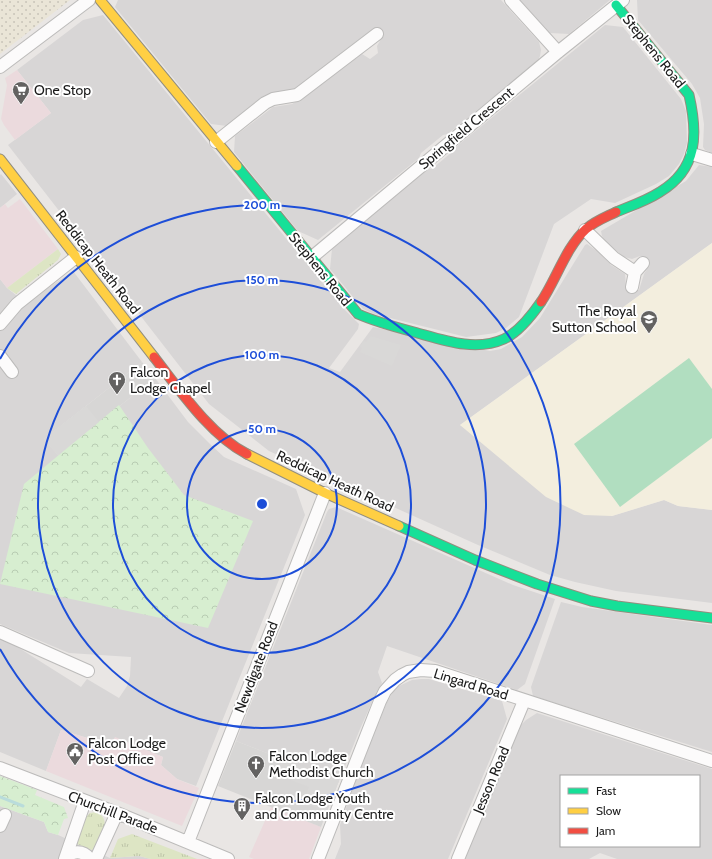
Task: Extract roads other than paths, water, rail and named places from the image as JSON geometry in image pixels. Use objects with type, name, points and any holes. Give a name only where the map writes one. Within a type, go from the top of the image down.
[{"type":"street","points":[[0,67],[89,0]]},
{"type":"street","name":"Stephens Road","points":[[100,0],[350,307],[358,314],[371,321],[469,344],[501,341],[515,333],[547,294],[575,242],[585,230],[601,219],[654,196],[675,182],[685,170],[692,154],[694,140],[692,107],[689,95],[620,3]]},
{"type":"street","points":[[511,0],[558,52]]},
{"type":"street","name":"Springfield Crescent","points":[[311,258],[558,52],[620,3]]},
{"type":"street","points":[[216,142],[265,103],[273,99],[297,95],[372,42]]},
{"type":"street","points":[[692,154],[712,160]]},
{"type":"street","name":"Reddicap Heath Road","points":[[0,159],[176,387],[211,426],[226,440],[243,452],[325,493],[475,560],[562,593],[590,601],[617,606],[712,618]]},
{"type":"street","points":[[585,230],[614,258],[639,267],[632,286]]},
{"type":"street","points":[[0,324],[17,304],[76,257]]},
{"type":"street","points":[[0,356],[12,372]]},
{"type":"street","name":"Newdigate Road","points":[[188,842],[325,493]]},
{"type":"street","points":[[0,632],[88,671]]},
{"type":"street","name":"Lingard Road","points":[[318,859],[380,701],[385,691],[398,678],[408,672],[421,670],[435,671],[712,761]]},
{"type":"street","name":"Jesson Road","points":[[458,859],[524,701]]},
{"type":"street","name":"Churchill Parade","points":[[0,768],[117,813],[228,859]]},
{"type":"street","points":[[65,859],[85,801]]},
{"type":"street","points":[[96,859],[117,813]]},
{"type":"street","points":[[65,859],[70,854],[78,852],[85,854],[90,859]]},
{"type":"waterway","points":[[0,797],[23,806]]},
{"type":"place","name":"One Stop","points":[[21,105]]},
{"type":"place","name":"The Royal Sutton School","points":[[649,334]]},
{"type":"place","name":"Falcon Lodge Chapel","points":[[117,395]]},
{"type":"place","name":"Falcon Lodge Post Office","points":[[75,766]]},
{"type":"place","name":"Falcon Lodge Methodist Church","points":[[256,779]]},
{"type":"place","name":"Falcon Lodge Youth and Community Centre","points":[[242,821]]}]
